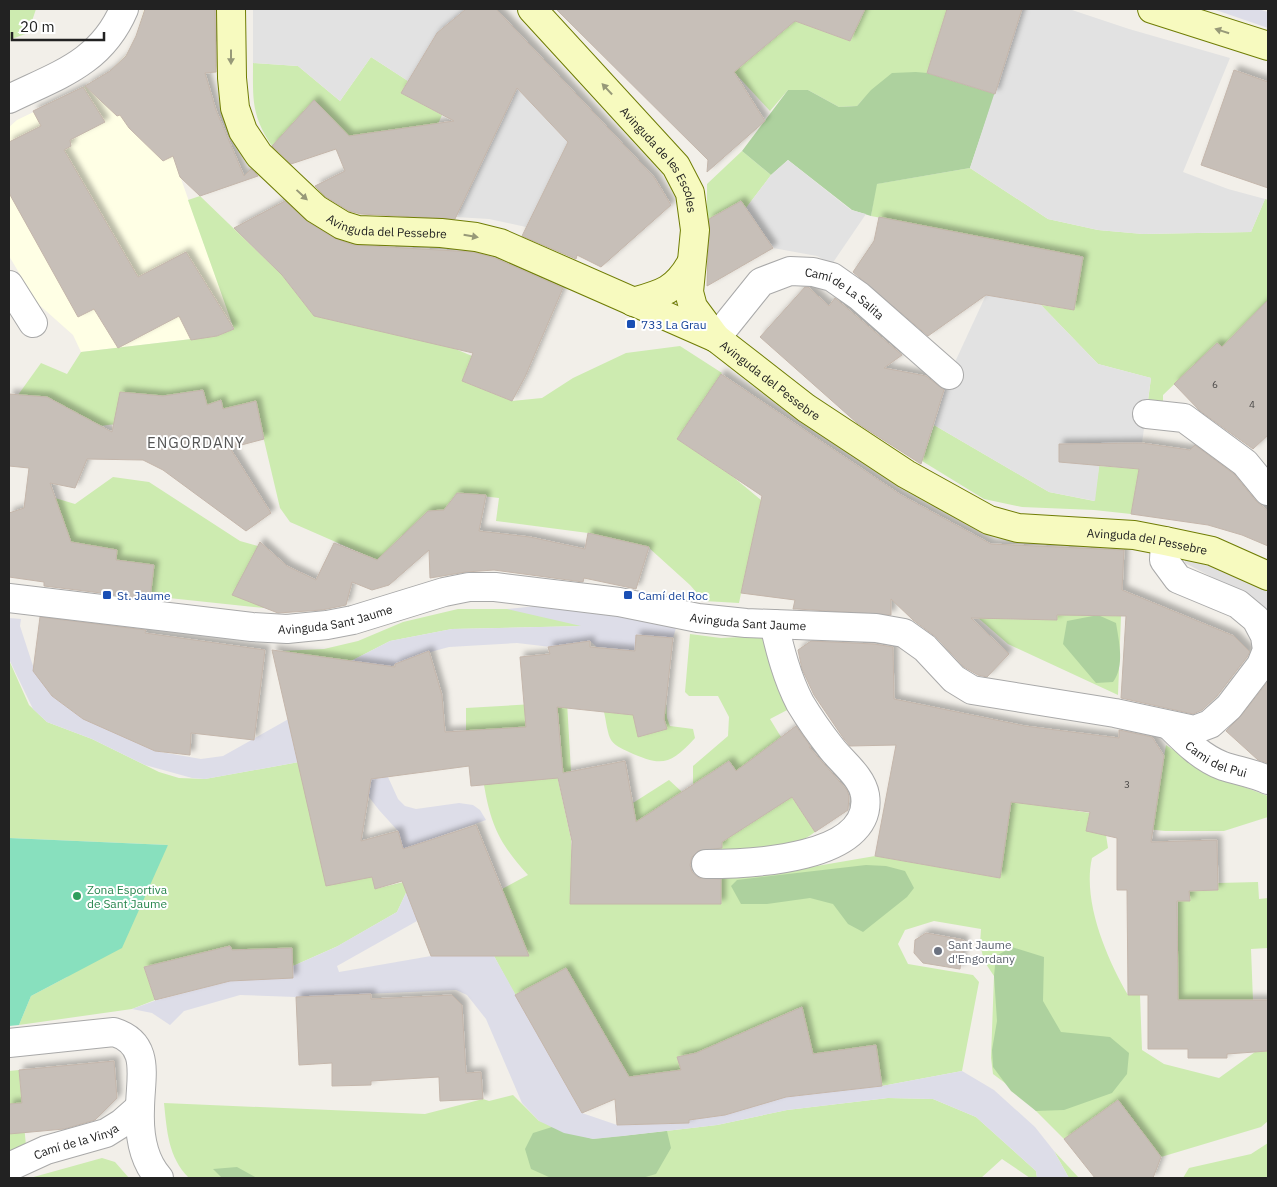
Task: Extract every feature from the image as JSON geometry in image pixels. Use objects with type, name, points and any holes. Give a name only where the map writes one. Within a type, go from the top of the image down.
[{"type":"main road","name":"Avinguda del Pessebre","points":[[231,9],[232,78],[235,108],[243,131],[259,155],[316,209],[342,225],[358,230],[441,233],[476,237],[500,244],[716,338],[814,414],[906,474],[990,520],[1018,528],[1134,535],[1165,541],[1212,551],[1268,576]]},
{"type":"main road","name":"Avinguda de les Escoles","points":[[532,9],[676,166],[690,193],[695,230],[690,265],[689,292],[693,307],[716,338]]},
{"type":"main road","points":[[1152,9],[1268,46]]},
{"type":"main road","points":[[633,302],[670,290],[682,279],[690,265]]},
{"type":"street","points":[[9,99],[89,59],[107,40],[124,9]]},
{"type":"street","name":"Camí de La Salita","points":[[716,338],[761,282],[790,271],[813,272],[832,277],[859,296],[949,375]]},
{"type":"street","points":[[9,285],[33,323]]},
{"type":"street","points":[[1147,414],[1184,418],[1245,464],[1268,491]]},
{"type":"street","name":"Avinguda Sant Jaume","points":[[9,598],[252,627],[286,629],[353,620],[444,592],[469,587],[495,587],[619,602],[685,616],[774,624],[876,628],[904,633],[924,648],[954,679],[972,690],[1115,713],[1194,730],[1210,724],[1229,707],[1261,665],[1267,650],[1265,636],[1256,619],[1238,604],[1178,579],[1164,560],[1165,541]]},
{"type":"street","points":[[706,864],[744,864],[780,860],[820,849],[848,836],[859,825],[865,796],[860,782],[832,749],[800,702],[781,655],[774,624]]},
{"type":"street","name":"Cami del Pui","points":[[1170,726],[1191,747],[1207,758],[1224,766],[1248,771],[1268,780]]},
{"type":"street","points":[[9,1043],[114,1032],[127,1037],[134,1044],[142,1066],[140,1108],[142,1141],[146,1158],[159,1178]]},
{"type":"street","name":"Camí de la Vinya","points":[[9,1167],[46,1150],[106,1133],[140,1108]]},
{"type":"shaded area","points":[[144,9],[170,9],[173,74],[173,156],[234,329],[217,336],[81,352],[73,335],[37,303],[9,256],[9,127],[17,120],[73,93],[110,71],[126,55],[136,36]]},
{"type":"shaded area","points":[[253,9],[466,9],[437,33],[408,81],[371,57],[340,101],[298,66],[253,63]]},
{"type":"shaded area","points":[[1022,9],[1069,9],[1129,29],[1230,58],[1183,172],[1228,189],[1265,199],[1251,232],[1143,234],[1098,230],[1048,219],[970,168]]},
{"type":"shaded area","points":[[1213,9],[1258,9],[1268,12],[1268,28]]},
{"type":"shaded area","points":[[517,88],[568,142],[526,227],[489,219],[456,217]]},
{"type":"shaded area","points":[[788,160],[851,210],[866,214],[832,264],[817,256],[773,248],[746,208],[771,175]]},
{"type":"shaded area","points":[[986,295],[1041,305],[1098,364],[1151,378],[1142,443],[1102,444],[1095,501],[1049,492],[934,425],[949,375]]},
{"type":"shaded area","points":[[1190,556],[1268,592],[1268,620],[1256,600],[1185,563],[1185,558]]},
{"type":"shaded area","points":[[536,606],[611,614],[676,628],[673,638],[637,635],[635,651],[597,647],[590,641],[551,647],[517,643],[449,647],[423,654],[362,677],[388,777],[398,799],[405,806],[416,809],[459,803],[473,805],[480,810],[486,820],[418,844],[424,899],[417,921],[337,966],[339,972],[431,956],[494,956],[582,1113],[617,1125],[689,1123],[689,1120],[725,1115],[786,1097],[882,1086],[962,1071],[994,1090],[1035,1127],[1054,1151],[1069,1178],[1037,1178],[1036,1171],[976,1117],[933,1099],[888,1098],[787,1110],[717,1125],[593,1139],[564,1133],[539,1121],[522,1103],[486,1019],[467,995],[456,990],[296,997],[240,995],[184,1011],[170,1025],[152,1013],[132,1009],[157,1000],[230,981],[293,978],[293,966],[336,947],[397,912],[412,880],[398,831],[347,769],[299,762],[205,779],[192,778],[145,765],[92,739],[47,722],[33,709],[9,659],[9,618],[21,619],[20,626],[34,669],[52,696],[83,719],[155,751],[201,759],[223,756],[301,712],[351,661],[390,641],[452,629],[581,626],[507,609]]},
{"type":"green space","points":[[9,9],[36,9],[28,33],[9,40]]},
{"type":"green space","points":[[865,9],[947,9],[927,73],[897,77],[888,81],[857,106],[839,107],[808,90],[788,90],[770,111],[734,72],[795,21],[850,41]]},
{"type":"green space","points":[[371,57],[408,81],[401,93],[442,115],[438,124],[353,140],[314,101],[272,146],[257,116],[253,87],[253,63],[298,66],[340,101]]},
{"type":"green space","points":[[892,73],[927,73],[995,94],[970,168],[877,184],[871,216],[852,210],[788,160],[771,175],[742,151],[788,90],[808,90],[839,107],[857,106],[871,90]]},
{"type":"green space","points":[[742,151],[771,175],[746,208],[741,201],[707,220],[707,184]]},
{"type":"green space","points":[[970,168],[1048,219],[1098,230],[1143,234],[1251,232],[1265,199],[1268,200],[1268,300],[1222,347],[1217,343],[1163,395],[1163,401],[1148,401],[1151,378],[1098,364],[1041,305],[1074,310],[1082,257],[871,216],[876,184]]},
{"type":"green space","points":[[200,196],[282,275],[314,316],[453,348],[472,356],[462,381],[512,401],[542,398],[573,378],[626,353],[680,346],[722,373],[677,439],[732,476],[761,500],[739,603],[704,601],[690,585],[648,547],[588,533],[496,521],[499,498],[457,493],[444,510],[428,512],[377,560],[290,522],[280,508],[255,402],[223,409],[207,405],[202,390],[163,396],[120,392],[116,424],[100,426],[47,397],[18,395],[41,363],[67,374],[81,352],[217,336],[234,329],[188,200]]},
{"type":"green space","points":[[934,425],[1049,492],[1094,501],[1099,466],[1139,469],[1131,514],[1094,510],[1022,507],[984,499],[922,461]]},
{"type":"green space","points":[[113,477],[149,482],[240,541],[258,546],[264,608],[150,596],[154,565],[116,560],[117,550],[71,542],[55,498],[75,504]]},
{"type":"green space","points":[[973,602],[1004,619],[1056,620],[1058,614],[1121,616],[1118,695],[1008,644],[968,609]]},
{"type":"green space","points":[[458,609],[510,609],[586,626],[452,629],[390,641],[351,661],[280,651],[324,649],[358,641],[403,622]]},
{"type":"green space","points":[[1098,615],[1116,623],[1120,646],[1120,661],[1117,676],[1113,682],[1096,683],[1063,644],[1067,621]]},
{"type":"green space","points":[[690,634],[721,638],[762,636],[791,708],[770,719],[781,737],[762,752],[815,832],[803,840],[776,849],[762,851],[703,854],[765,814],[729,761],[693,785],[693,766],[728,736],[729,717],[718,696],[689,696],[685,692]]},
{"type":"green space","points":[[9,660],[29,705],[47,722],[92,739],[159,772],[179,778],[205,779],[299,762],[372,877],[375,889],[412,880],[397,912],[338,946],[293,966],[291,948],[232,950],[230,946],[144,967],[155,1000],[132,1009],[19,1025],[31,996],[67,977],[168,845],[9,838]]},
{"type":"green space","points":[[627,697],[666,701],[667,718],[670,726],[693,729],[695,738],[679,754],[665,761],[650,760],[624,750],[613,743],[610,738],[604,712],[625,714]]},
{"type":"green space","points":[[567,702],[571,772],[557,775],[571,839],[571,904],[720,904],[721,878],[811,867],[875,856],[1000,878],[1011,801],[1090,813],[1087,830],[1106,835],[1108,848],[1092,858],[1090,892],[1093,911],[1098,929],[1120,981],[1128,995],[1140,995],[1142,1050],[1164,1064],[1219,1078],[1255,1052],[1268,1051],[1268,1121],[1261,1127],[1161,1157],[1118,1100],[1064,1139],[1017,1092],[993,1074],[991,1058],[994,976],[984,961],[980,944],[981,929],[934,921],[905,930],[898,944],[908,964],[973,975],[979,982],[962,1071],[882,1086],[875,1045],[813,1054],[801,1007],[696,1053],[677,1057],[681,1070],[629,1077],[566,968],[515,995],[494,956],[523,941],[502,889],[528,875],[510,854],[498,834],[490,812],[484,785],[537,748],[561,746],[558,712],[525,714],[527,741],[466,731],[466,708]]},
{"type":"green space","points":[[1166,745],[1210,774],[1268,796],[1268,817],[1224,831],[1165,831],[1128,827],[1154,818]]},
{"type":"green space","points":[[669,780],[682,792],[637,829],[633,803]]},
{"type":"green space","name":"Zona Esportiva de Sant Jaume","points":[[9,838],[168,845],[122,948],[31,996],[19,1025],[9,1026]]},
{"type":"green space","points":[[866,865],[886,866],[905,871],[914,888],[907,897],[863,932],[848,924],[833,904],[810,898],[767,904],[741,904],[731,886],[737,880]]},
{"type":"green space","points":[[1258,882],[1259,899],[1268,898],[1268,948],[1251,949],[1253,1001],[1178,1000],[1178,901],[1190,901],[1189,891],[1218,890],[1218,883]]},
{"type":"green space","points":[[1012,947],[1044,957],[1043,1001],[1061,1032],[1110,1037],[1129,1053],[1127,1074],[1112,1093],[1064,1110],[1036,1111],[1011,1091],[993,1067],[992,1050],[997,1021],[994,976],[996,956]]},
{"type":"green space","points":[[19,1070],[26,1146],[9,1152],[9,1071]]},
{"type":"green space","points":[[513,1095],[539,1121],[623,1136],[717,1125],[787,1110],[888,1098],[933,1099],[976,1117],[1036,1171],[1037,1178],[1030,1178],[1002,1159],[981,1178],[189,1178],[177,1161],[170,1143],[164,1103],[425,1114],[483,1099],[489,1101]]},
{"type":"green space","points":[[552,1127],[593,1139],[667,1131],[671,1148],[656,1174],[642,1178],[551,1178],[531,1169],[525,1149],[533,1133]]},
{"type":"green space","points":[[1268,1143],[1268,1178],[1183,1178],[1189,1168],[1251,1154]]},
{"type":"green space","points":[[1054,1151],[1079,1178],[1069,1178]]},
{"type":"green space","points":[[102,1158],[115,1162],[129,1178],[30,1178]]},
{"type":"green space","points":[[237,1167],[257,1178],[222,1178],[213,1169]]},
{"type":"building","points":[[145,9],[215,9],[216,72],[205,73],[216,110],[244,176],[251,169],[258,176],[200,196],[180,177],[173,156],[163,161],[129,128],[120,115],[117,116],[85,86],[110,71],[126,56],[136,36]]},
{"type":"building","points":[[466,9],[496,9],[654,177],[671,205],[601,267],[577,255],[576,259],[522,236],[568,142],[517,88],[455,219],[361,214],[349,211],[326,197],[315,186],[345,171],[336,149],[291,164],[272,146],[314,100],[349,136],[454,121],[401,93],[437,33]]},
{"type":"building","points":[[556,9],[865,9],[850,41],[795,21],[734,72],[765,121],[707,172],[708,160]]},
{"type":"building","points":[[947,9],[1022,9],[995,94],[927,73]]},
{"type":"building","points":[[1234,70],[1268,82],[1268,188],[1201,165]]},
{"type":"building","points":[[83,87],[105,122],[70,140],[71,146],[64,150],[138,277],[186,252],[234,329],[217,336],[191,340],[179,316],[118,348],[94,309],[78,317],[9,193],[9,142],[41,126],[33,111]]},
{"type":"building","points":[[285,201],[308,222],[334,238],[353,245],[473,252],[495,258],[563,288],[525,377],[512,401],[462,381],[473,353],[314,316],[282,275],[234,228]]},
{"type":"building","points":[[741,201],[773,248],[707,286],[709,219]]},
{"type":"building","points":[[879,217],[1083,257],[1074,310],[986,295],[928,336],[853,272],[874,241]]},
{"type":"building","points":[[805,287],[808,287],[829,306],[835,298],[902,355],[884,368],[926,376],[944,390],[921,464],[857,423],[760,337]]},
{"type":"building","points":[[1268,300],[1268,435],[1253,449],[1200,411],[1174,384],[1217,343],[1222,347]]},
{"type":"building","points":[[721,374],[901,495],[991,544],[1124,550],[1122,590],[1234,636],[1250,652],[1217,696],[1202,710],[1193,714],[1121,698],[1126,616],[1057,615],[1057,620],[971,618],[1009,654],[987,677],[978,675],[964,667],[936,637],[913,620],[891,599],[891,615],[793,609],[795,600],[741,593],[762,496],[677,439]]},
{"type":"building","points":[[203,390],[207,405],[221,400],[223,409],[256,401],[264,439],[230,448],[271,513],[246,531],[163,470],[143,460],[87,459],[75,488],[50,483],[71,542],[117,550],[116,560],[154,565],[150,599],[44,586],[44,582],[9,577],[9,513],[24,508],[29,468],[9,466],[9,394],[47,397],[112,432],[120,392],[163,396]]},
{"type":"building","points":[[1142,443],[1190,450],[1195,445],[1234,474],[1256,501],[1268,511],[1268,546],[1242,535],[1208,525],[1131,514],[1139,469],[1059,462],[1059,444]]},
{"type":"building","points":[[457,493],[486,495],[479,531],[530,537],[585,549],[588,533],[649,547],[636,589],[584,578],[583,582],[494,570],[430,578],[429,550],[389,585],[372,590],[352,582],[346,605],[322,610],[278,613],[232,595],[260,542],[287,566],[316,580],[334,543],[377,560],[428,511],[444,510]]},
{"type":"building","points":[[40,617],[146,630],[145,633],[265,650],[254,740],[191,733],[190,755],[155,751],[83,719],[52,696],[33,671]]},
{"type":"building","points":[[636,635],[673,638],[664,719],[667,729],[638,737],[633,715],[557,707],[563,773],[625,761],[636,822],[729,761],[736,771],[796,726],[811,747],[809,747],[847,790],[849,796],[848,810],[815,832],[792,797],[722,842],[722,848],[698,851],[692,857],[690,865],[692,872],[699,878],[721,879],[721,904],[570,904],[572,841],[558,778],[471,786],[469,766],[371,779],[361,841],[398,831],[403,849],[476,825],[529,956],[431,956],[402,881],[375,889],[372,877],[326,886],[272,650],[395,667],[395,664],[429,651],[442,695],[445,732],[526,727],[520,657],[550,654],[548,647],[590,641],[590,647],[635,651]]},
{"type":"building","points":[[811,641],[874,644],[893,647],[894,699],[1025,726],[1119,738],[1119,730],[1152,737],[1164,756],[1151,842],[1217,840],[1218,890],[1189,891],[1190,901],[1177,901],[1178,1000],[1268,1000],[1268,1051],[1227,1054],[1227,1058],[1188,1058],[1188,1049],[1148,1049],[1148,995],[1128,995],[1127,890],[1117,890],[1117,838],[1086,831],[1090,812],[1011,802],[1000,878],[875,856],[896,745],[850,746],[844,739],[814,695],[802,669],[798,650]]},
{"type":"building","points":[[1268,681],[1268,763],[1258,760],[1226,731],[1241,716]]},
{"type":"building","name":"Sant Jaume d'Engordany","points":[[926,933],[964,940],[960,969],[923,963],[914,953],[915,940]]},
{"type":"building","points":[[230,946],[232,950],[292,948],[293,978],[230,981],[155,1000],[144,967]]},
{"type":"building","points":[[566,968],[629,1077],[681,1070],[677,1057],[696,1053],[802,1007],[813,1054],[876,1045],[882,1086],[786,1097],[725,1115],[689,1120],[689,1123],[617,1125],[615,1099],[582,1113],[515,995]]},
{"type":"building","points":[[371,994],[371,999],[452,995],[462,1005],[466,1073],[481,1072],[483,1099],[440,1101],[439,1077],[371,1081],[371,1085],[332,1086],[332,1063],[299,1065],[296,997]]},
{"type":"building","points":[[114,1061],[117,1098],[95,1120],[64,1129],[9,1134],[9,1104],[22,1103],[19,1070]]},
{"type":"building","points":[[1118,1100],[1161,1157],[1153,1178],[1095,1178],[1064,1139]]},
{"type":"place","name":"733 La Grau","points":[[631,324]]},
{"type":"place","name":"St. Jaume","points":[[107,595]]},
{"type":"place","name":"Camí del Roc","points":[[628,595]]},
{"type":"place","name":"Zona Esportiva de Sant Jaume","points":[[77,896]]},
{"type":"place","name":"Sant Jaume d'Engordany","points":[[938,951]]},
{"type":"district","name":"ENGORDANY","points":[[196,442]]}]
